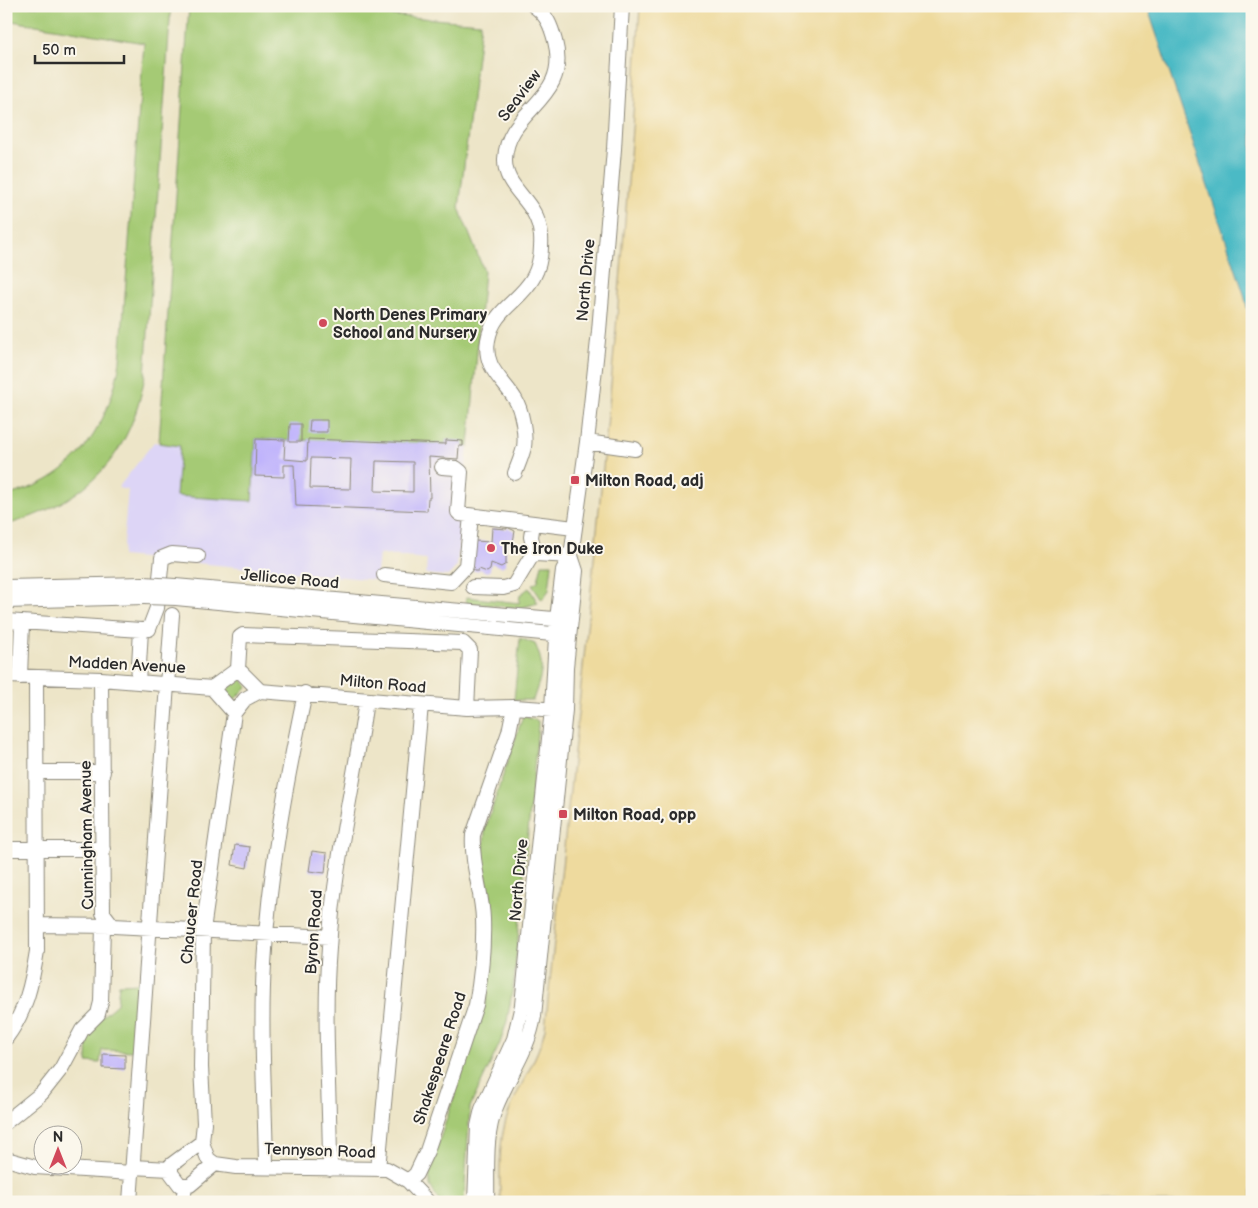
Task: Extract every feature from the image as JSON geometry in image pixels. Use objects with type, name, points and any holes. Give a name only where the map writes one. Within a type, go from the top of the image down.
[{"type":"street","name":"Seaview","points":[[515,473],[524,447],[520,412],[516,400],[490,368],[488,340],[498,317],[528,288],[540,264],[539,221],[533,208],[512,183],[505,168],[507,143],[514,128],[548,92],[558,68],[559,54],[552,29],[544,14],[534,6]]},
{"type":"street","name":"North Drive","points":[[487,1202],[490,1128],[496,1107],[527,1045],[534,1016],[558,710],[562,635],[576,571],[571,556],[587,442],[608,227],[622,6]]},
{"type":"street","points":[[587,442],[635,449]]},
{"type":"street","points":[[442,467],[459,470],[458,512],[471,516],[574,528]]},
{"type":"street","points":[[384,575],[451,582],[466,566],[471,516]]},
{"type":"street","points":[[533,523],[531,537],[536,554]]},
{"type":"street","points":[[6,621],[149,629],[157,608],[162,558],[172,554],[198,556]]},
{"type":"street","points":[[472,587],[503,588],[514,585],[531,557],[536,554],[571,556]]},
{"type":"street","name":"Jellicoe Road","points":[[6,587],[144,590],[564,620]]},
{"type":"street","name":"Jellicoe Road","points":[[6,601],[144,590]]},
{"type":"street","name":"Jellicoe Road","points":[[176,592],[562,635]]},
{"type":"street","points":[[130,1202],[172,615]]},
{"type":"street","points":[[13,676],[22,622]]},
{"type":"street","points":[[138,682],[141,630]]},
{"type":"street","points":[[238,669],[212,688],[234,714],[245,699],[260,691],[238,669],[240,637],[243,635],[463,643],[470,650],[467,708]]},
{"type":"street","name":"Madden Avenue","points":[[13,676],[101,679],[212,688]]},
{"type":"street","points":[[6,1038],[17,1023],[31,989],[37,951],[36,677]]},
{"type":"street","name":"Cunningham Avenue","points":[[101,679],[103,913],[108,926],[266,932],[330,937]]},
{"type":"street","name":"Milton Road","points":[[260,691],[305,693],[366,701],[467,708],[514,706],[558,710]]},
{"type":"street","points":[[266,1166],[264,966],[266,932],[275,854],[305,693]]},
{"type":"street","name":"Byron Road","points":[[330,1168],[326,1014],[330,937],[334,890],[366,701]]},
{"type":"street","points":[[378,1169],[422,704]]},
{"type":"street","name":"Shakespeare Road","points":[[408,1181],[416,1174],[427,1151],[476,1005],[481,965],[483,918],[475,874],[472,835],[509,732],[514,706]]},
{"type":"street","name":"North Drive","points":[[475,1202],[478,1126],[482,1109],[514,1040],[522,1005],[558,710]]},
{"type":"street","name":"Chaucer Road","points":[[204,1147],[201,1067],[203,930],[234,714]]},
{"type":"street","points":[[37,772],[103,772]]},
{"type":"street","points":[[6,849],[103,849]]},
{"type":"street","points":[[6,1122],[42,1093],[61,1069],[82,1030],[98,1014],[101,1002],[108,926],[37,925]]},
{"type":"street","points":[[204,1147],[208,1159],[215,1164],[190,1185],[185,1186],[180,1185],[170,1169],[171,1164],[204,1147]]},
{"type":"street","points":[[6,1159],[35,1167],[132,1170],[170,1169]]},
{"type":"street","name":"Tennyson Road","points":[[215,1164],[387,1169],[408,1181],[428,1202]]},
{"type":"street","points":[[183,1202],[185,1186]]},
{"type":"shaded area","name":"North Denes Primary School and Nursery","points":[[189,6],[279,6],[481,23],[459,208],[484,271],[457,566],[448,576],[426,574],[427,559],[379,554],[376,580],[122,556],[128,490],[118,488],[154,442],[159,443]]},
{"type":"green space","points":[[6,6],[171,6],[145,375],[138,404],[129,430],[116,453],[100,472],[81,489],[59,504],[6,525],[6,496],[52,477],[79,455],[98,427],[106,411],[117,378],[120,361],[144,43],[6,20]]},
{"type":"green space","name":"North Denes Primary School and Nursery","points":[[189,6],[279,6],[481,23],[459,208],[484,271],[469,446],[463,446],[462,441],[446,440],[446,444],[256,439],[252,501],[176,496],[180,446],[159,443]]},
{"type":"green space","points":[[542,564],[552,564],[549,590],[542,600],[532,585],[538,581]]},
{"type":"green space","points":[[529,588],[538,603],[520,608],[466,603],[466,597],[519,603],[520,595]]},
{"type":"green space","points":[[520,638],[535,644],[540,659],[540,678],[533,700],[514,700]]},
{"type":"green space","points":[[237,679],[241,679],[248,686],[234,700],[224,693]]},
{"type":"green space","points":[[523,716],[538,721],[538,726],[514,981],[507,1021],[500,1043],[470,1107],[464,1202],[440,1202],[430,1186],[429,1171],[486,1002],[492,952],[492,905],[483,862],[485,829]]},
{"type":"green space","points":[[140,983],[136,1051],[102,1050],[100,1063],[87,1062],[88,1028],[117,1004],[119,984]]},
{"type":"sand","points":[[640,6],[1152,6],[1252,310],[1252,1202],[509,1202],[500,1197],[500,1153],[503,1131],[510,1109],[538,1051],[545,1029],[585,646],[622,262]]},
{"type":"water","points":[[1147,6],[1252,6],[1252,329],[1244,294]]},
{"type":"building","points":[[310,420],[327,420],[327,432],[309,432]]},
{"type":"building","points":[[290,424],[301,424],[301,442],[289,442]]},
{"type":"building","points":[[256,439],[285,440],[284,459],[307,461],[308,439],[446,444],[446,440],[463,441],[463,446],[459,446],[458,459],[429,457],[430,498],[428,498],[427,511],[296,506],[294,465],[284,465],[284,477],[255,476]],"holes":[[[311,458],[351,459],[350,489],[310,488]],[[376,461],[413,462],[413,492],[375,491]]]},
{"type":"building","name":"The Iron Duke","points":[[507,527],[515,531],[513,542],[506,544],[506,564],[501,567],[491,563],[490,570],[487,572],[479,569],[474,571],[472,568],[475,541],[491,542],[492,528],[507,529]]},
{"type":"building","points":[[235,845],[250,847],[247,868],[232,865]]},
{"type":"building","points":[[312,851],[327,853],[325,873],[309,871]]},
{"type":"building","points":[[103,1054],[125,1055],[125,1069],[103,1068]]},
{"type":"place","name":"North Denes Primary School and Nursery","points":[[323,323]]},
{"type":"place","name":"Milton Road, adj","points":[[575,480]]},
{"type":"place","name":"The Iron Duke","points":[[491,548]]},
{"type":"place","name":"Milton Road, opp","points":[[563,814]]}]
